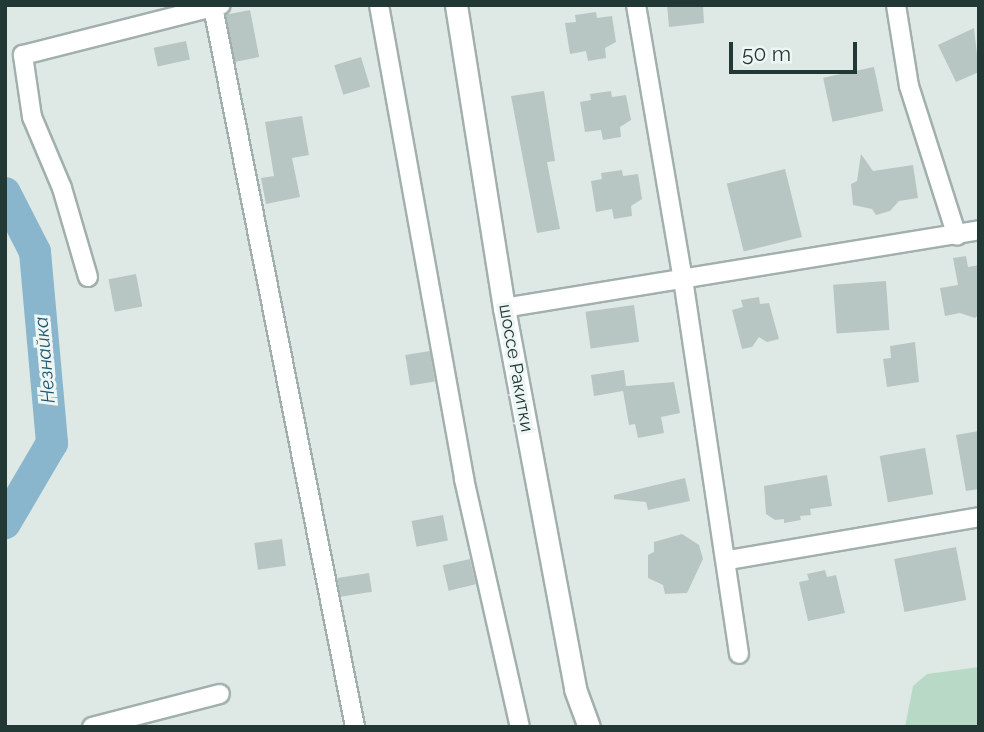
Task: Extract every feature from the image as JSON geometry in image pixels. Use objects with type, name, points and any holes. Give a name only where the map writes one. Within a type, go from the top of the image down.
[{"type":"main road","name":"шоссе Ракитки","points":[[456,5],[505,308],[575,689],[589,727]]},
{"type":"street","points":[[379,5],[464,479],[520,727]]},
{"type":"street","points":[[636,5],[728,560],[739,654]]},
{"type":"street","points":[[896,5],[909,86],[957,236]]},
{"type":"street","points":[[88,277],[62,188],[33,117],[23,55],[139,14],[217,6],[355,727]]},
{"type":"street","points":[[505,308],[957,236],[979,230]]},
{"type":"street","points":[[728,560],[979,517]]},
{"type":"street","points":[[92,727],[220,694]]},
{"type":"green space","points":[[979,667],[979,727],[905,727],[913,686],[927,674]]},
{"type":"building","points":[[667,5],[703,5],[704,23],[669,27]]},
{"type":"building","points":[[250,10],[259,57],[235,62],[225,15]]},
{"type":"building","points":[[596,12],[597,18],[612,16],[616,42],[605,48],[606,58],[588,61],[586,51],[570,54],[565,23],[576,22],[575,15]]},
{"type":"building","points":[[974,28],[979,72],[956,82],[938,45]]},
{"type":"building","points":[[186,41],[190,60],[158,66],[154,48]]},
{"type":"building","points":[[361,57],[370,87],[343,95],[334,65]]},
{"type":"building","points":[[874,67],[883,111],[832,122],[823,78]]},
{"type":"building","points":[[544,91],[555,161],[547,162],[560,229],[537,233],[511,96]]},
{"type":"building","points":[[611,91],[612,97],[626,95],[631,120],[620,127],[621,137],[603,140],[601,130],[585,132],[580,102],[591,100],[590,94]]},
{"type":"building","points":[[302,116],[309,155],[292,158],[300,197],[266,204],[261,178],[274,176],[265,122]]},
{"type":"building","points":[[861,154],[873,171],[913,165],[918,198],[899,201],[890,211],[876,215],[872,209],[853,205],[851,184],[857,181]]},
{"type":"building","points":[[785,169],[802,237],[744,251],[727,184]]},
{"type":"building","points":[[622,170],[623,176],[638,174],[642,199],[631,206],[632,216],[614,219],[612,209],[596,212],[591,181],[602,179],[601,173]]},
{"type":"building","points":[[966,256],[968,267],[979,265],[979,314],[975,318],[960,313],[945,316],[940,288],[958,285],[953,258]]},
{"type":"building","points":[[136,274],[142,306],[115,312],[109,279]]},
{"type":"building","points":[[886,281],[889,330],[837,334],[833,285]]},
{"type":"building","points":[[759,297],[760,304],[769,303],[779,339],[767,342],[759,337],[752,347],[742,349],[732,310],[743,307],[741,300]]},
{"type":"building","points":[[634,305],[639,342],[591,348],[585,312]]},
{"type":"building","points":[[915,342],[919,382],[887,387],[883,359],[891,358],[890,346]]},
{"type":"building","points":[[430,351],[435,382],[410,386],[405,355]]},
{"type":"building","points":[[624,370],[626,386],[674,382],[680,413],[661,417],[664,433],[638,438],[635,424],[629,425],[623,391],[594,396],[591,375]]},
{"type":"building","points":[[979,431],[979,489],[966,491],[956,435]]},
{"type":"building","points":[[925,448],[933,494],[888,502],[880,456]]},
{"type":"building","points":[[827,475],[832,506],[810,509],[811,515],[800,516],[801,520],[784,523],[784,519],[775,520],[766,514],[764,486]]},
{"type":"building","points":[[685,478],[690,501],[648,510],[646,502],[614,499],[614,495]]},
{"type":"building","points":[[443,515],[448,541],[417,547],[412,521]]},
{"type":"building","points":[[682,534],[699,545],[703,559],[687,593],[665,594],[663,585],[648,578],[648,555],[654,552],[654,542]]},
{"type":"building","points":[[282,539],[286,566],[258,570],[254,543]]},
{"type":"building","points":[[956,547],[966,600],[904,612],[894,559]]},
{"type":"building","points":[[470,559],[476,584],[449,591],[443,565]]},
{"type":"building","points":[[825,570],[827,577],[836,575],[845,613],[808,621],[799,582],[809,580],[807,574]]},
{"type":"building","points":[[369,573],[372,592],[340,597],[337,578]]},
{"type":"waterway","name":"Незнайка","points":[[5,193],[35,252],[52,443],[5,523]]}]
